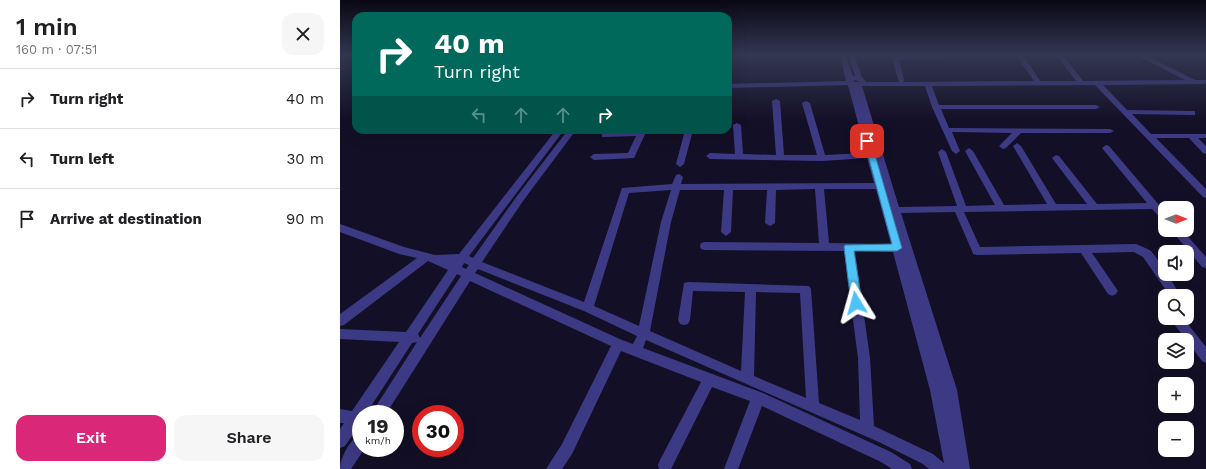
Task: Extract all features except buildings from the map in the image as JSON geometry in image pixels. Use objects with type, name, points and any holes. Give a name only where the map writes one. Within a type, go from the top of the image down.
[{"type":"street","points":[[853,77],[891,210],[950,390],[963,469]]},
{"type":"street","points":[[854,77],[871,155],[880,186],[891,210],[897,248],[937,390],[952,469]]},
{"type":"street","points":[[1077,77],[1080,81]]},
{"type":"street","points":[[1188,77],[1200,82]]},
{"type":"street","points":[[1191,77],[1200,82]]},
{"type":"street","points":[[732,87],[901,80],[1200,82]]},
{"type":"street","points":[[855,82],[1200,82]]},
{"type":"street","points":[[928,83],[936,107],[956,151]]},
{"type":"street","points":[[1097,83],[1206,195]]},
{"type":"street","points":[[776,101],[780,157]]},
{"type":"street","points":[[806,103],[822,158]]},
{"type":"street","points":[[936,107],[1096,106]]},
{"type":"street","points":[[1125,112],[1192,113]]},
{"type":"street","points":[[737,125],[739,157]]},
{"type":"street","points":[[947,130],[1110,132]]},
{"type":"street","points":[[1003,146],[1020,130]]},
{"type":"street","points":[[366,405],[462,258],[557,134]]},
{"type":"street","points":[[384,405],[475,263],[541,168],[569,134]]},
{"type":"street","points":[[604,135],[617,134]]},
{"type":"street","points":[[594,157],[632,156],[641,134]]},
{"type":"street","points":[[680,164],[688,134]]},
{"type":"street","points":[[1149,136],[1206,136]]},
{"type":"street","points":[[1191,136],[1206,151]]},
{"type":"street","points":[[1017,146],[1054,208]]},
{"type":"street","points":[[1106,148],[1158,210]]},
{"type":"street","points":[[969,151],[1001,208]]},
{"type":"street","points":[[942,152],[960,209],[977,251],[1136,248],[1143,250],[1147,254],[1171,289]]},
{"type":"street","points":[[710,156],[822,158],[871,155]]},
{"type":"street","points":[[1056,158],[1095,208]]},
{"type":"street","points":[[588,308],[625,190],[677,182],[729,188],[880,186]]},
{"type":"street","points":[[636,350],[643,335],[666,222],[677,182]]},
{"type":"street","points":[[770,223],[772,187]]},
{"type":"street","points":[[819,187],[824,247]]},
{"type":"street","points":[[726,232],[729,188]]},
{"type":"street","points":[[891,210],[1154,206]]},
{"type":"street","points":[[340,228],[403,251],[430,257],[462,258],[588,308],[643,335],[867,430],[928,459],[940,469]]},
{"type":"street","points":[[1182,237],[1206,264]]},
{"type":"street","points":[[704,246],[897,248]]},
{"type":"street","points":[[849,247],[864,358],[867,430]]},
{"type":"street","points":[[1084,249],[1112,291]]},
{"type":"street","points":[[430,257],[618,344],[758,398],[886,457],[905,469]]},
{"type":"street","points":[[340,321],[430,257]]},
{"type":"street","points":[[684,320],[688,286],[805,289],[813,407]]},
{"type":"street","points":[[747,379],[752,287]]},
{"type":"street","points":[[1182,325],[1206,357]]},
{"type":"street","points":[[340,334],[410,338],[428,337]]},
{"type":"street","points":[[553,469],[567,449],[618,344]]},
{"type":"street","points":[[665,465],[709,380]]},
{"type":"street","points":[[731,469],[758,398]]},
{"type":"street","points":[[340,416],[352,417]]},
{"type":"street","points":[[340,441],[352,425]]},
{"type":"street","points":[[343,469],[352,455]]},
{"type":"route","points":[[856,303],[849,247],[897,248],[867,141]]}]
